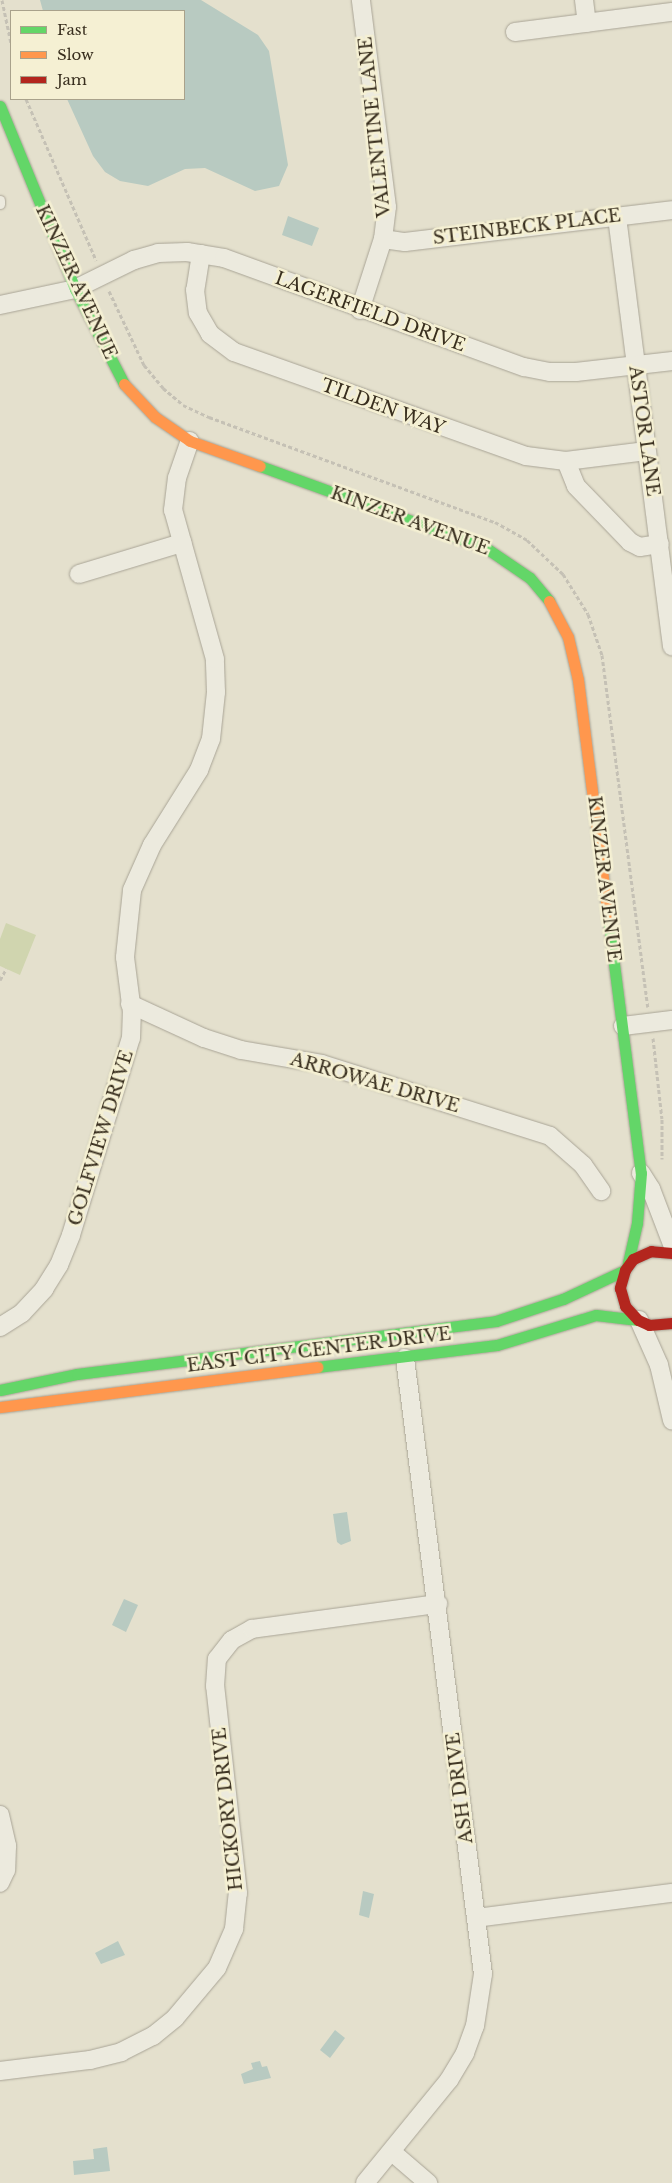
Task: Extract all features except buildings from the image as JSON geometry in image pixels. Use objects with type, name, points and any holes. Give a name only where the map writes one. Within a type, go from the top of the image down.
[{"type":"street","name":"VALENTINE LANE","points":[[360,310],[383,239],[386,207],[361,0]]},
{"type":"street","points":[[584,0],[587,23]]},
{"type":"street","points":[[516,32],[587,23],[663,8]]},
{"type":"street","name":"KINZER AVENUE","points":[[0,106],[75,289],[112,364],[135,399],[155,417],[190,441],[486,548],[515,566],[545,594],[568,637],[575,666],[641,1174],[636,1230],[626,1268],[622,1297],[638,1320]]},
{"type":"street","name":"STEINBECK PLACE","points":[[383,239],[405,242],[672,210]]},
{"type":"street","name":"ASTOR LANE","points":[[617,217],[672,646]]},
{"type":"street","name":"LAGERFIELD DRIVE","points":[[0,305],[75,289],[158,253],[201,254],[224,258],[360,310],[524,367],[550,372],[672,361]]},
{"type":"street","name":"TILDEN WAY","points":[[201,254],[195,290],[198,313],[210,334],[226,348],[495,447],[526,456],[566,461],[646,451]]},
{"type":"street","name":"GOLFVIEW DRIVE","points":[[0,1327],[22,1313],[59,1265],[125,1063],[131,1038],[130,1004],[125,957],[132,890],[152,845],[199,770],[211,740],[216,692],[215,659],[182,543],[173,501],[177,478],[190,441]]},
{"type":"street","points":[[566,461],[576,486],[630,542],[640,547],[660,544]]},
{"type":"street","points":[[79,574],[182,543]]},
{"type":"street","name":"ARROWAE DRIVE","points":[[130,1004],[204,1038],[232,1047],[322,1064],[550,1136],[583,1165],[600,1191]]},
{"type":"street","points":[[623,1026],[672,1020]]},
{"type":"street","name":"KINZER AVENUE","points":[[641,1174],[651,1189],[672,1244]]},
{"type":"street","name":"EAST CITY CENTER DRIVE","points":[[0,1390],[77,1374],[496,1321],[563,1299],[626,1268],[641,1254],[651,1251],[672,1253]]},
{"type":"street","name":"EAST CITY CENTER DRIVE","points":[[0,1407],[405,1358],[497,1345],[596,1315],[638,1320],[655,1325],[672,1323]]},
{"type":"street","points":[[638,1320],[659,1364],[672,1420]]},
{"type":"street","name":"ASH DRIVE","points":[[365,2183],[449,2080],[468,2044],[481,1998],[482,1974],[476,1918],[438,1604],[405,1358]]},
{"type":"street","name":"HICKORY DRIVE","points":[[0,2071],[90,2060],[121,2052],[153,2036],[175,2018],[217,1968],[234,1929],[238,1893],[215,1686],[217,1659],[232,1640],[252,1629],[438,1604]]},
{"type":"street","points":[[0,1815],[7,1846],[6,1870],[0,1882]]},
{"type":"street","points":[[476,1918],[672,1893]]},
{"type":"street","points":[[392,2152],[428,2183]]},
{"type":"path","points":[[2,0],[10,38]]},
{"type":"path","points":[[26,100],[102,276],[144,365],[163,388],[183,405],[209,418],[503,525],[538,549],[571,586],[594,628],[604,664],[662,1118],[662,1166]]},
{"type":"path","points":[[0,980],[6,969]]},
{"type":"green space","points":[[6,923],[36,935],[20,975],[0,966],[0,939]]},
{"type":"shaded area","points":[[40,0],[201,0],[258,35],[269,51],[288,165],[279,186],[255,191],[205,168],[185,169],[148,186],[120,181],[105,172],[93,156],[67,100],[185,100],[185,10],[43,10]]},
{"type":"shaded area","points":[[288,216],[319,228],[312,246],[282,235]]},
{"type":"shaded area","points":[[347,1512],[351,1541],[341,1545],[337,1542],[333,1514]]},
{"type":"shaded area","points":[[124,1599],[138,1605],[126,1632],[112,1625]]},
{"type":"shaded area","points":[[363,1891],[374,1894],[369,1918],[359,1915]]},
{"type":"shaded area","points":[[118,1941],[125,1955],[101,1964],[95,1953]]},
{"type":"shaded area","points":[[335,2030],[345,2038],[330,2058],[320,2050]]},
{"type":"shaded area","points":[[260,2061],[262,2067],[267,2066],[271,2078],[244,2084],[241,2074],[253,2069],[251,2063]]},
{"type":"shaded area","points":[[107,2147],[110,2171],[74,2175],[73,2161],[94,2159],[93,2149]]},
{"type":"traffic: fast","points":[[0,106],[75,289],[124,384]]},
{"type":"traffic: fast","points":[[260,466],[486,548],[530,578],[549,601]]},
{"type":"traffic: fast","points":[[608,917],[641,1173],[637,1223],[627,1267]]},
{"type":"traffic: fast","points":[[0,1390],[77,1374],[496,1321],[563,1299],[625,1270]]},
{"type":"traffic: fast","points":[[317,1367],[497,1345],[596,1315],[638,1320]]},
{"type":"traffic: slow","points":[[124,384],[155,417],[190,441],[260,466]]},
{"type":"traffic: slow","points":[[549,601],[568,637],[578,680],[608,917]]},
{"type":"traffic: slow","points":[[0,1407],[317,1367]]},
{"type":"traffic: jam","points":[[672,1253],[651,1251],[633,1259],[625,1270],[620,1288],[625,1306],[638,1320],[649,1325],[672,1323]]}]
